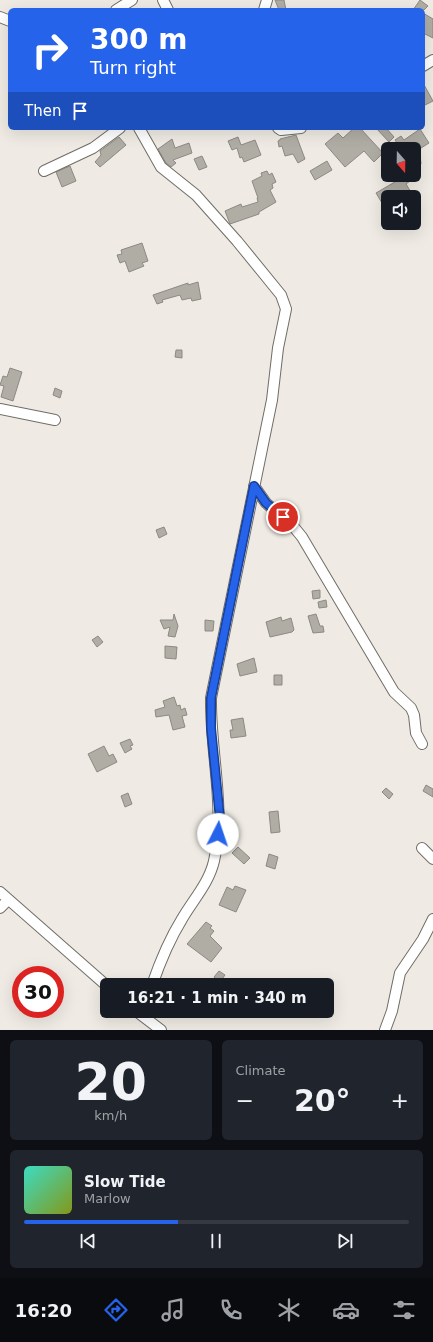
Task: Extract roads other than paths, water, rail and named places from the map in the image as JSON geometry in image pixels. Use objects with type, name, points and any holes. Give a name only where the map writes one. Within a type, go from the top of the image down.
[{"type":"street","points":[[119,8],[132,0]]},
{"type":"street","points":[[44,171],[93,148],[117,130]]},
{"type":"street","points":[[139,130],[161,167],[192,191],[242,247],[281,295],[285,303],[286,316],[278,348],[272,400],[211,698],[211,728],[220,819],[214,862],[201,890],[182,917],[164,952],[155,978]]},
{"type":"street","points":[[0,409],[55,420]]},
{"type":"street","points":[[254,486],[266,503],[302,537],[394,692],[410,708],[414,715],[416,733],[422,744]]},
{"type":"street","points":[[422,848],[433,859]]},
{"type":"street","points":[[0,892],[100,980]]},
{"type":"street","points":[[0,908],[8,900]]},
{"type":"street","points":[[385,1030],[392,1011],[400,973],[423,939],[433,919]]},
{"type":"street","points":[[143,1018],[146,1030]]},
{"type":"street","points":[[148,1018],[161,1030]]}]
